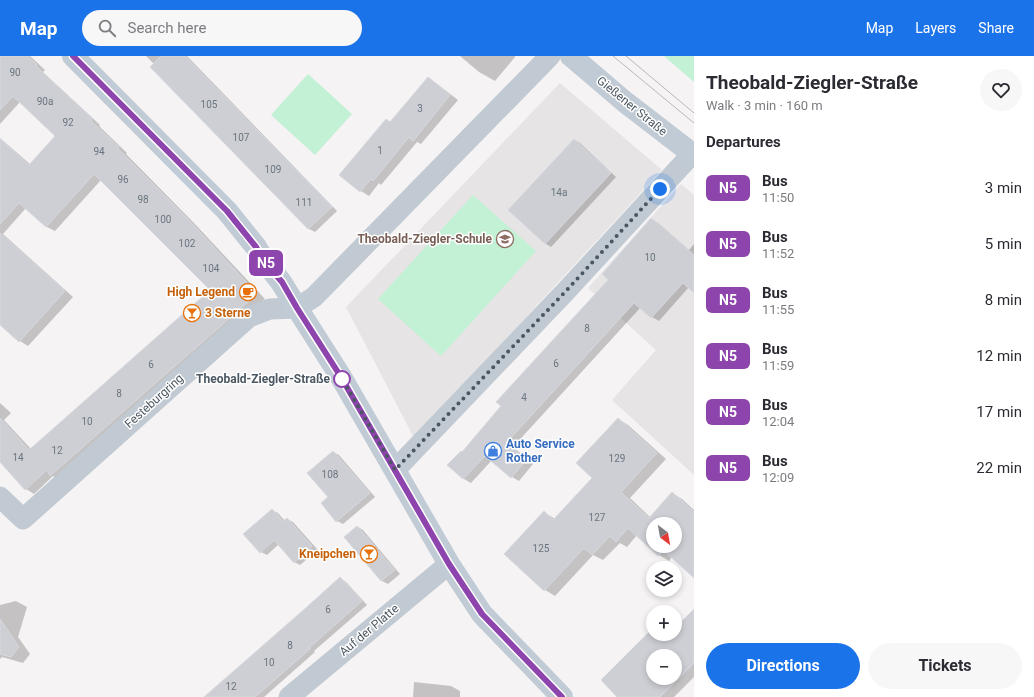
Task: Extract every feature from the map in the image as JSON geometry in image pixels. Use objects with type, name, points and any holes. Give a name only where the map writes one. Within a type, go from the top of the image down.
[{"type":"street","points":[[73,56],[227,211],[256,247],[263,260],[282,282],[341,377],[449,564],[482,614],[562,697]]},
{"type":"street","points":[[297,308],[314,298],[550,56]]},
{"type":"street","name":"Gießener Straße","points":[[571,56],[693,155]]},
{"type":"street","points":[[395,470],[566,291],[693,155]]},
{"type":"street","name":"Festeburgring","points":[[0,497],[23,519],[249,317],[270,309],[297,308]]},
{"type":"street","name":"Auf der Platte","points":[[289,697],[449,564]]},
{"type":"shaded area","name":"Theobald-Ziegler-Schule","points":[[560,83],[662,170],[414,438],[346,307]]},
{"type":"shaded area","points":[[681,184],[694,195],[694,475],[612,400],[656,350],[588,288]]},
{"type":"green space","points":[[664,56],[694,56],[694,82]]},
{"type":"green space","points":[[308,74],[352,114],[315,155],[271,115]]},
{"type":"green space","points":[[473,195],[536,251],[441,356],[378,299]]},
{"type":"building","points":[[0,56],[28,56],[37,65],[36,66],[92,119],[91,121],[119,147],[118,149],[186,217],[257,294],[50,476],[47,470],[25,490],[0,462],[0,418],[29,450],[210,290],[94,174],[46,227],[19,203],[0,224],[0,139],[29,165],[55,136],[13,96],[0,110]]},
{"type":"building","points":[[161,56],[185,56],[332,207],[308,229],[150,67]]},
{"type":"building","points":[[428,77],[450,95],[413,141],[409,137],[373,181],[371,179],[360,192],[339,175],[386,119],[390,122]]},
{"type":"building","points":[[574,139],[611,173],[545,244],[508,210]]},
{"type":"building","points":[[651,218],[694,255],[694,293],[683,283],[651,318],[634,303],[507,442],[527,459],[511,478],[485,456],[463,479],[447,465],[461,451],[462,452],[501,406],[496,402],[608,280],[602,274]]},
{"type":"building","points":[[0,233],[65,291],[19,342],[0,325]]},
{"type":"building","points":[[618,418],[657,453],[621,492],[648,517],[646,517],[646,545],[628,528],[616,542],[610,536],[592,555],[584,548],[544,591],[504,554],[544,511],[553,520],[592,478],[576,463]]},
{"type":"building","points":[[333,451],[370,493],[336,522],[321,503],[328,497],[307,473]]},
{"type":"building","points":[[672,492],[694,512],[694,578],[682,567],[682,561],[675,561],[666,553],[682,553],[682,517],[650,517]]},
{"type":"building","points":[[272,509],[283,521],[287,518],[312,546],[294,563],[274,540],[260,553],[243,534]]},
{"type":"building","name":"Kneipchen","points":[[357,526],[395,570],[381,581],[344,537]]},
{"type":"building","points":[[340,577],[362,601],[309,648],[310,649],[255,697],[204,697],[308,606]]},
{"type":"building","points":[[694,609],[694,663],[682,675],[682,649],[646,649],[646,685],[672,685],[660,697],[617,697],[601,680],[646,635],[646,641],[682,641],[682,621]]},
{"type":"building","points":[[0,619],[19,647],[11,657],[0,654]]},
{"type":"tram line","points":[[613,56],[694,123]]},
{"type":"tram line","points":[[626,56],[694,113]]},
{"type":"bus line","name":"N5","points":[[73,56],[227,211],[256,247],[263,260],[282,282],[341,377],[449,564],[482,614],[562,697]]},
{"type":"place","name":"Theobald-Ziegler-Schule","points":[[505,239]]},
{"type":"place","name":"High Legend","points":[[248,292]]},
{"type":"place","name":"3 Sterne","points":[[192,313]]},
{"type":"place","name":"Theobald-Ziegler-Straße","points":[[342,379]]},
{"type":"place","name":"Auto Service Rother","points":[[493,451]]},
{"type":"place","name":"Kneipchen","points":[[369,554]]},
{"type":"route","points":[[342,379],[341,377],[395,470],[566,291],[660,189]]}]
